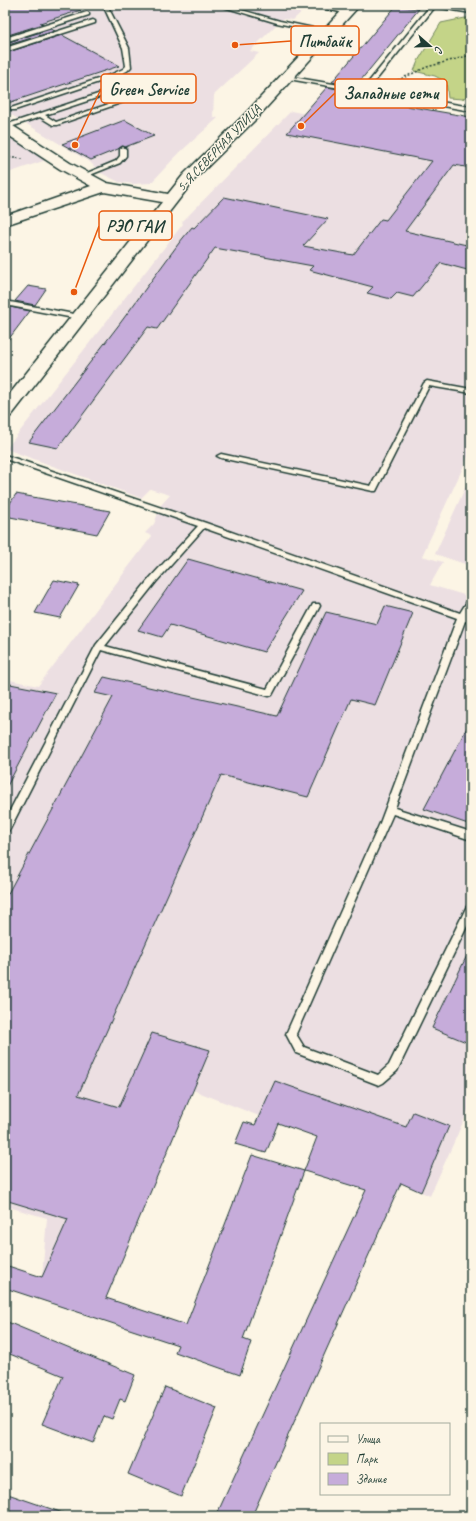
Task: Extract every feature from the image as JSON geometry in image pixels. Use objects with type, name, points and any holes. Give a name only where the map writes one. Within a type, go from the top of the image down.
[{"type":"main road","name":"5-Я СЕВЕРНАЯ УЛИЦА","points":[[5,412],[170,200],[200,165],[250,117],[352,7]]},
{"type":"main road","points":[[5,127],[103,187],[170,200]]},
{"type":"main road","points":[[5,221],[103,187]]},
{"type":"lane","points":[[13,109],[112,76],[125,70],[129,66],[126,48],[105,5]]},
{"type":"lane","points":[[219,5],[279,22],[329,32]]},
{"type":"lane","points":[[273,5],[282,7],[287,5]]},
{"type":"lane","points":[[312,5],[352,7]]},
{"type":"lane","points":[[365,90],[433,5],[469,11],[471,6]]},
{"type":"lane","points":[[5,40],[87,14]]},
{"type":"lane","points":[[5,50],[93,22]]},
{"type":"lane","points":[[286,78],[365,90],[471,109]]},
{"type":"lane","points":[[5,127],[40,115],[142,81],[158,89],[55,124],[40,115]]},
{"type":"lane","points":[[83,176],[118,162],[123,156],[123,149]]},
{"type":"lane","points":[[5,303],[79,317]]},
{"type":"lane","points":[[221,456],[373,489],[427,383],[471,391]]},
{"type":"lane","points":[[5,457],[471,620]]},
{"type":"lane","points":[[5,829],[100,647],[153,580],[203,525]]},
{"type":"lane","points":[[471,602],[462,616],[390,810],[291,1034],[300,1050],[379,1080],[393,1068],[471,908]]},
{"type":"lane","points":[[100,647],[269,693],[316,606]]},
{"type":"lane","points":[[390,810],[471,836]]},
{"type":"path","points":[[365,90],[387,86],[427,67],[471,55]]},
{"type":"shaded area","points":[[5,5],[309,5],[293,20],[284,19],[279,22],[250,51],[259,53],[214,95],[213,117],[218,118],[178,154],[151,183],[133,184],[119,182],[101,173],[90,162],[5,111]]},
{"type":"shaded area","points":[[291,111],[471,148],[471,450],[422,556],[443,562],[430,585],[471,597],[471,1104],[430,1196],[401,1183],[367,1154],[259,1116],[193,1090],[106,1298],[42,1277],[47,1218],[5,1206],[5,679],[38,686],[152,536],[145,533],[154,524],[161,505],[170,495],[150,489],[141,498],[6,449],[183,224],[182,222]]},
{"type":"shaded area","points":[[5,134],[45,159],[46,160],[5,174]]},
{"type":"shaded area","points":[[471,475],[471,566],[435,554]]},
{"type":"green space","points":[[471,18],[471,92],[463,99],[448,98],[446,82],[435,76],[414,71],[418,61],[441,23]]},
{"type":"building","points":[[5,5],[83,5],[84,9],[5,36]]},
{"type":"building","points":[[396,6],[419,9],[356,86],[332,82]]},
{"type":"building","points":[[51,29],[55,31],[5,46],[5,43]]},
{"type":"building","points":[[62,35],[119,66],[5,104],[5,53]]},
{"type":"building","points":[[327,87],[351,91],[348,96],[471,117],[471,168],[454,165],[405,231],[471,246],[471,271],[441,263],[413,297],[397,293],[391,299],[367,293],[373,287],[309,270],[313,266],[215,248],[157,329],[148,327],[58,448],[29,442],[121,322],[179,243],[192,227],[194,228],[224,197],[328,219],[303,246],[353,255],[381,219],[386,220],[432,161],[287,133]]},
{"type":"building","points":[[125,120],[154,136],[125,147],[122,146],[91,160],[62,144]]},
{"type":"building","points":[[28,286],[46,289],[35,305],[15,301]]},
{"type":"building","points":[[10,307],[30,311],[5,344],[5,313]]},
{"type":"building","points":[[16,494],[110,511],[97,534],[5,516],[5,511]]},
{"type":"building","points":[[188,559],[302,591],[264,652],[170,625],[162,637],[138,630]]},
{"type":"building","points":[[54,580],[79,585],[60,618],[35,613]]},
{"type":"building","points":[[385,606],[413,613],[375,705],[351,699],[308,797],[221,775],[78,1095],[119,1107],[152,1033],[210,1050],[106,1298],[186,1325],[252,1155],[304,1171],[243,1339],[251,1342],[240,1375],[175,1352],[178,1345],[5,1288],[5,1265],[42,1277],[68,1219],[5,1200],[5,899],[113,697],[95,693],[104,677],[277,716],[326,612],[377,624]]},
{"type":"building","points":[[5,683],[56,693],[5,790]]},
{"type":"building","points":[[471,720],[471,825],[424,809]]},
{"type":"building","points":[[471,947],[471,1044],[432,1028]]},
{"type":"building","points":[[275,1081],[406,1127],[413,1112],[449,1126],[421,1192],[401,1183],[252,1516],[216,1516],[366,1190],[304,1171],[317,1137],[278,1123],[266,1153],[235,1144],[244,1122],[255,1125]]},
{"type":"building","points":[[5,1321],[135,1375],[125,1401],[120,1399],[112,1419],[104,1416],[93,1443],[42,1424],[63,1376],[5,1352]]},
{"type":"building","points":[[165,1387],[217,1408],[181,1496],[128,1474]]},
{"type":"building","points":[[5,1493],[63,1513],[62,1516],[5,1516]]},
{"type":"place","name":"Питбайк","points":[[235,45]]},
{"type":"place","name":"Западные сети","points":[[301,126]]},
{"type":"place","name":"Green Service","points":[[75,145]]},
{"type":"place","name":"РЭО ГАИ","points":[[74,292]]}]
